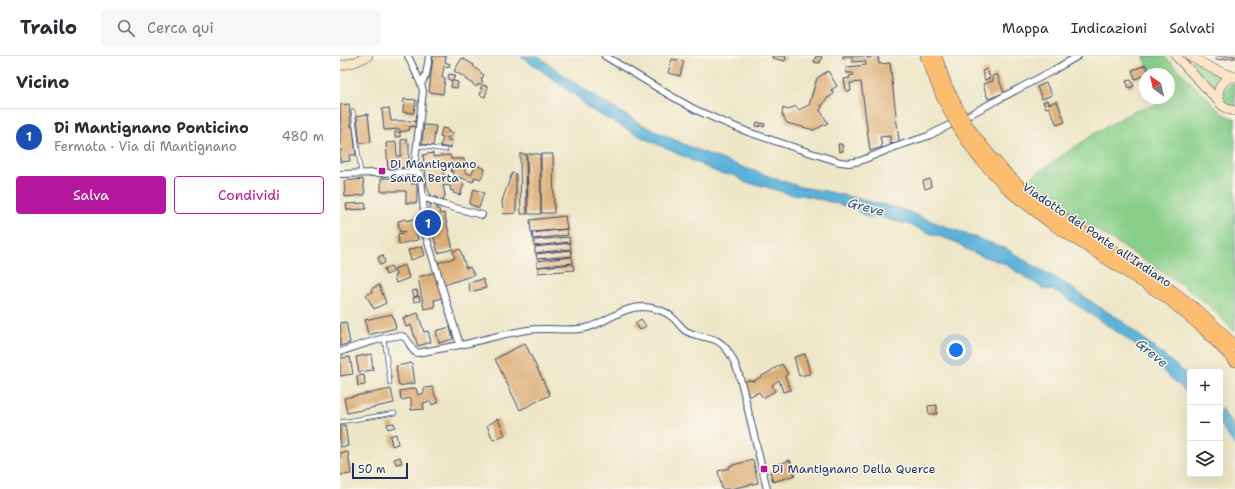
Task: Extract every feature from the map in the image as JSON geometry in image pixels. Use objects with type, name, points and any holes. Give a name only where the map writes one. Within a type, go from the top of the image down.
[{"type":"highway","name":"Viadotto del Ponte all'Indiano","points":[[926,56],[942,97],[1004,172],[1053,213],[1148,273],[1177,294],[1204,316],[1235,347]]},
{"type":"highway","name":"Viadotto del Ponte all'Indiano","points":[[936,56],[950,94],[977,156],[1011,192],[1051,223],[1166,298],[1204,329],[1235,361]]},
{"type":"highway","points":[[939,56],[941,71]]},
{"type":"street","points":[[340,66],[368,56]]},
{"type":"street","points":[[408,56],[422,84],[423,96],[414,170]]},
{"type":"street","points":[[422,84],[426,75],[430,56]]},
{"type":"street","points":[[605,56],[666,93],[721,121],[772,140],[845,163],[860,161],[928,136],[1078,56]]},
{"type":"street","points":[[1176,56],[1227,109],[1235,111]]},
{"type":"street","points":[[1190,56],[1213,69],[1235,77]]},
{"type":"street","points":[[1220,102],[1218,91],[1221,84],[1227,79],[1235,77]]},
{"type":"street","points":[[340,174],[410,172],[414,170]]},
{"type":"street","points":[[414,170],[419,173],[421,177],[428,246],[460,345]]},
{"type":"street","points":[[423,197],[444,205],[482,215]]},
{"type":"street","points":[[340,352],[384,338],[403,336],[406,338],[414,352],[417,353],[541,328],[578,329],[588,327],[617,313],[632,308],[643,307],[656,309],[673,318],[685,330],[693,334],[718,341],[730,355],[743,392],[767,489]]},
{"type":"lane","points":[[354,111],[361,174]]},
{"type":"lane","points":[[417,146],[446,150]]},
{"type":"lane","points":[[384,338],[390,383]]},
{"type":"lane","points":[[340,422],[395,414]]},
{"type":"green space","points":[[1144,56],[1164,56],[1222,113],[1235,118],[1235,332],[1211,307],[1183,285],[1064,209],[1040,189],[1030,178],[1094,134],[1134,111],[1160,104],[1175,104],[1175,68],[1148,68]]},
{"type":"green space","points":[[1184,58],[1226,77],[1215,91],[1184,60]]},
{"type":"green space","points":[[1235,83],[1235,107],[1227,104],[1224,98],[1224,92],[1227,87]]},
{"type":"water","name":"Greve","points":[[521,56],[538,56],[573,82],[617,110],[643,125],[692,148],[801,187],[825,191],[901,209],[1007,249],[1063,282],[1099,307],[1118,318],[1187,375],[1187,392],[1145,353],[1123,336],[1062,295],[1052,290],[1044,289],[1003,263],[979,255],[956,242],[911,225],[879,217],[867,217],[855,209],[842,205],[746,183],[734,175],[721,174],[646,139],[602,116],[587,107],[579,98]]},
{"type":"water","points":[[1223,411],[1235,427],[1235,446],[1223,428]]},
{"type":"building","points":[[433,56],[446,56],[445,62],[450,64],[449,67],[444,66],[442,78],[445,78],[443,94],[429,92]]},
{"type":"building","points":[[772,56],[786,56],[785,61],[772,58]]},
{"type":"building","points":[[816,56],[822,56],[820,63],[814,62]]},
{"type":"building","points":[[843,56],[867,56],[867,58],[871,58],[871,56],[878,56],[879,64],[890,63],[899,141],[890,144],[890,136],[880,137],[882,147],[870,151],[861,82],[850,83],[851,91],[846,91],[844,79],[850,78],[849,76],[854,75],[853,73],[847,73],[846,67],[866,65],[865,61],[852,62],[852,58],[843,59]]},
{"type":"building","points":[[1215,56],[1235,56],[1235,58],[1216,60]]},
{"type":"building","points":[[462,58],[474,65],[473,66],[484,75],[481,80],[483,81],[480,85],[478,84],[477,87],[454,71]]},
{"type":"building","points":[[672,59],[684,61],[680,76],[668,73]]},
{"type":"building","points":[[1146,65],[1147,68],[1139,68],[1139,77],[1135,79],[1132,70]]},
{"type":"building","points":[[987,69],[990,78],[985,80],[982,71]]},
{"type":"building","points":[[828,71],[837,86],[831,90],[834,94],[826,99],[820,110],[828,123],[814,130],[787,123],[782,114],[783,108],[788,110],[796,106],[798,110],[809,105],[817,78]]},
{"type":"building","points":[[449,74],[455,75],[453,81],[458,82],[457,88],[451,87],[452,81],[448,79]]},
{"type":"building","points":[[997,74],[1004,93],[988,99],[983,84],[993,81],[992,76]]},
{"type":"building","points":[[1131,80],[1134,86],[1129,88],[1126,81]]},
{"type":"building","points":[[1046,83],[1052,95],[1042,99],[1037,87]]},
{"type":"building","points":[[483,85],[488,87],[485,97],[480,95],[482,89],[480,88]]},
{"type":"building","points":[[404,99],[416,100],[414,113],[403,112]]},
{"type":"building","points":[[1047,100],[1049,104],[1057,101],[1065,122],[1057,125],[1049,107],[1046,108],[1043,102]]},
{"type":"building","points":[[349,104],[356,155],[349,155],[350,161],[340,162],[340,150],[342,150],[340,138],[340,105]]},
{"type":"building","points":[[389,108],[391,121],[416,121],[416,126],[409,127],[410,130],[400,132],[400,129],[384,130],[382,109]]},
{"type":"building","points":[[368,114],[371,142],[360,143],[357,116]]},
{"type":"building","points":[[757,122],[765,124],[764,127],[760,125],[759,127],[756,126]]},
{"type":"building","points":[[424,125],[436,126],[433,146],[422,144]]},
{"type":"building","points":[[442,128],[448,129],[448,132],[453,133],[452,137],[447,137],[447,140],[452,140],[451,148],[440,146],[443,138],[440,137]]},
{"type":"building","points":[[395,132],[400,132],[400,137],[395,137]]},
{"type":"building","points":[[407,139],[407,143],[409,143],[409,167],[388,169],[386,143],[396,142],[397,156],[401,156],[401,140]]},
{"type":"building","points":[[838,144],[842,144],[843,151],[839,152]]},
{"type":"building","points":[[433,153],[433,157],[450,155],[451,159],[464,159],[465,172],[471,175],[476,165],[485,169],[481,179],[475,177],[473,182],[453,175],[453,171],[451,172],[452,167],[442,168],[444,176],[447,176],[446,180],[452,181],[452,179],[464,184],[460,195],[453,193],[454,191],[450,190],[450,186],[443,185],[445,195],[443,202],[436,200],[437,197],[430,194],[427,186],[423,155]]},
{"type":"building","points":[[520,154],[526,154],[527,214],[521,214]]},
{"type":"building","points":[[527,154],[540,154],[541,214],[528,214]]},
{"type":"building","points":[[541,154],[553,154],[554,213],[541,213]]},
{"type":"building","points":[[512,173],[516,174],[516,213],[503,214],[502,201]]},
{"type":"building","points":[[381,178],[411,178],[411,184],[417,184],[417,203],[406,203],[406,191],[381,191]]},
{"type":"building","points":[[363,179],[365,195],[345,197],[344,181]]},
{"type":"building","points":[[930,179],[931,187],[925,189],[923,181]]},
{"type":"building","points":[[474,189],[484,193],[479,208],[469,204]]},
{"type":"building","points":[[365,203],[366,209],[347,210],[346,204]]},
{"type":"building","points":[[430,204],[437,204],[437,209],[439,209],[440,214],[444,213],[453,249],[438,253],[432,228],[433,225],[431,226]]},
{"type":"building","points":[[565,216],[567,229],[531,232],[530,220]]},
{"type":"building","points":[[406,219],[406,221],[414,219],[418,240],[399,244],[398,234],[405,233],[405,231],[400,232],[398,221]]},
{"type":"building","points":[[567,229],[568,235],[533,239],[532,233]]},
{"type":"building","points":[[569,237],[570,242],[534,246],[534,240]]},
{"type":"building","points":[[570,243],[571,249],[535,253],[535,247]]},
{"type":"building","points":[[422,246],[425,255],[411,260],[408,250]]},
{"type":"building","points":[[460,249],[466,268],[470,267],[474,275],[444,285],[437,263],[455,258],[453,251]]},
{"type":"building","points":[[571,250],[572,256],[537,259],[536,254]]},
{"type":"building","points":[[383,255],[385,263],[380,265],[378,257]]},
{"type":"building","points":[[572,257],[573,263],[537,267],[537,261]]},
{"type":"building","points":[[573,264],[574,270],[538,273],[538,267]]},
{"type":"building","points":[[405,265],[409,278],[396,283],[394,269]]},
{"type":"building","points":[[391,266],[393,272],[386,275],[384,269]]},
{"type":"building","points":[[436,272],[443,298],[434,300],[435,307],[424,309],[418,277]]},
{"type":"building","points":[[483,279],[486,288],[470,292],[468,283]]},
{"type":"building","points":[[379,285],[386,303],[374,309],[366,295],[372,292],[371,289]]},
{"type":"building","points":[[417,290],[418,295],[414,297],[412,291]]},
{"type":"building","points":[[419,296],[420,301],[414,302],[413,298]]},
{"type":"building","points":[[418,313],[424,332],[428,331],[431,342],[418,346],[411,325],[406,327],[403,318]]},
{"type":"building","points":[[392,314],[396,328],[368,335],[365,320]]},
{"type":"building","points":[[641,319],[646,326],[640,330],[635,323]]},
{"type":"building","points":[[346,322],[350,343],[340,346],[340,323]]},
{"type":"building","points":[[450,327],[453,339],[439,343],[436,331]]},
{"type":"building","points":[[525,343],[550,395],[520,410],[495,359]]},
{"type":"building","points":[[371,354],[373,370],[359,372],[356,357]]},
{"type":"building","points":[[805,354],[810,374],[799,376],[794,357]]},
{"type":"building","points":[[350,357],[353,374],[340,376],[340,358]]},
{"type":"building","points":[[412,363],[415,383],[399,386],[396,366]]},
{"type":"building","points":[[782,364],[788,374],[785,376],[791,390],[783,392],[779,380],[772,385],[775,391],[763,398],[759,392],[748,397],[743,383],[748,380],[754,381]]},
{"type":"building","points":[[364,375],[365,385],[358,386],[357,376]]},
{"type":"building","points":[[433,387],[435,396],[439,402],[432,405],[431,402],[423,403],[424,409],[411,410],[411,398],[401,400],[400,391],[416,388],[418,395],[424,393],[424,388]]},
{"type":"building","points":[[391,389],[394,403],[347,413],[344,398]]},
{"type":"building","points":[[937,405],[937,414],[929,414],[928,406]]},
{"type":"building","points":[[498,419],[505,435],[493,440],[487,425]]},
{"type":"building","points":[[394,423],[395,427],[388,429],[387,424]]},
{"type":"building","points":[[345,425],[348,446],[340,447],[340,426]]},
{"type":"building","points":[[396,434],[398,444],[392,446],[390,436]]},
{"type":"building","points":[[348,452],[351,474],[340,475],[340,453]]},
{"type":"building","points":[[400,457],[402,463],[396,464],[394,459]]},
{"type":"building","points":[[753,460],[758,483],[730,489],[722,489],[718,471],[730,468],[729,466]]},
{"type":"building","points":[[790,460],[795,475],[773,482],[770,472],[779,469],[777,465]]},
{"type":"place","name":"Di Mantignano Santa Berta","points":[[382,171]]},
{"type":"place","name":"Di Mantignano Ponticino","points":[[428,223]]},
{"type":"place","name":"Di Mantignano Della Querce","points":[[764,469]]}]
